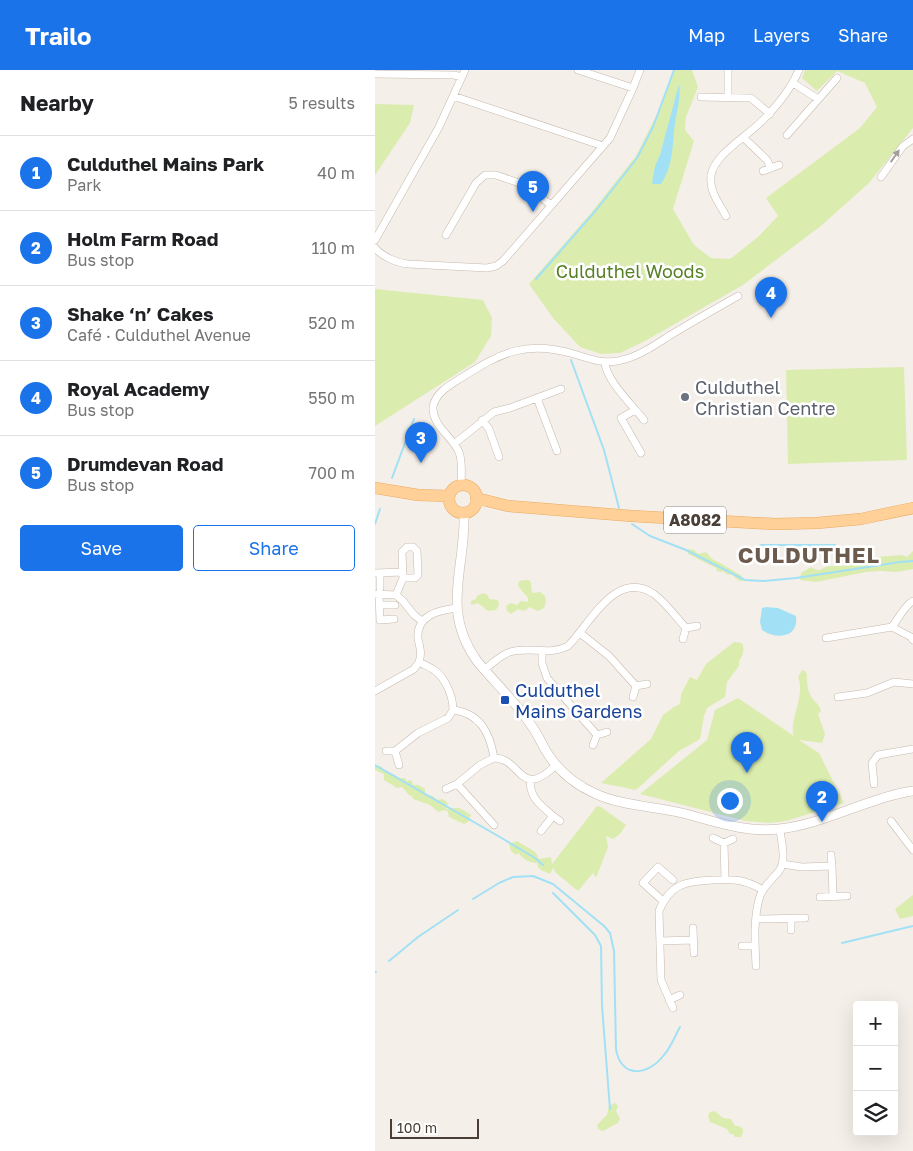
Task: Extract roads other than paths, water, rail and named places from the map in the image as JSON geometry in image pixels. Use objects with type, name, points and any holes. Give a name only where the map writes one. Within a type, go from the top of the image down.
[{"type":"main road","points":[[461,486],[454,489],[449,496],[450,505],[456,511],[468,512],[475,506],[476,498]]},
{"type":"main road","name":"A8082","points":[[461,486],[469,487],[476,498],[508,506],[632,516],[775,524],[838,522],[913,508]]},
{"type":"main road","points":[[375,488],[418,495],[449,496]]},
{"type":"street","points":[[578,70],[633,88]]},
{"type":"street","points":[[375,248],[400,263],[487,268],[496,266],[503,261],[610,138],[640,70]]},
{"type":"street","points":[[728,70],[728,97]]},
{"type":"street","points":[[726,216],[712,190],[711,175],[713,169],[719,159],[770,114],[793,83],[799,70]]},
{"type":"street","points":[[375,74],[412,72],[463,74]]},
{"type":"street","points":[[375,240],[439,127],[463,74]]},
{"type":"street","points":[[787,135],[837,78]]},
{"type":"street","points":[[793,83],[818,99]]},
{"type":"street","points":[[453,96],[603,146]]},
{"type":"street","points":[[701,96],[751,98],[770,114]]},
{"type":"street","points":[[744,138],[767,160],[771,168]]},
{"type":"street","points":[[881,177],[903,146],[913,139]]},
{"type":"street","points":[[763,171],[779,165]]},
{"type":"street","points":[[446,235],[477,183],[485,175],[496,175],[525,185],[551,205]]},
{"type":"street","points":[[453,224],[461,230]]},
{"type":"street","points":[[461,486],[461,459],[454,444],[436,420],[433,408],[435,399],[447,387],[478,367],[506,353],[534,347],[550,348],[605,362],[623,360],[645,350],[739,296]]},
{"type":"street","points":[[605,362],[605,369],[610,377],[644,420]]},
{"type":"street","points":[[454,444],[494,412],[561,389]]},
{"type":"street","points":[[537,398],[557,451]]},
{"type":"street","points":[[635,410],[621,418],[641,453]]},
{"type":"street","points":[[482,420],[489,429],[499,457]]},
{"type":"street","points":[[464,513],[457,580],[457,608],[459,622],[467,644],[484,670],[531,724],[556,765],[568,777],[592,792],[617,801],[670,810],[747,829],[780,829],[883,798],[913,791]]},
{"type":"street","points":[[394,619],[380,620],[377,573],[403,575],[396,595]]},
{"type":"street","points":[[484,670],[510,652],[561,650],[568,646],[609,597],[623,589],[647,590],[656,595],[687,628]]},
{"type":"street","points":[[378,592],[396,595],[422,621]]},
{"type":"street","points":[[892,627],[908,603],[913,601]]},
{"type":"street","points":[[379,605],[395,605]]},
{"type":"street","points":[[375,691],[414,669],[419,662],[421,655],[418,632],[422,621],[439,610],[457,608]]},
{"type":"street","points":[[687,628],[697,626]]},
{"type":"street","points":[[827,638],[892,627],[913,640]]},
{"type":"street","points":[[683,639],[687,628]]},
{"type":"street","points":[[580,633],[609,656],[636,686]]},
{"type":"street","points":[[542,651],[542,664],[547,678],[597,735]]},
{"type":"street","points":[[386,752],[395,751],[418,734],[448,718],[453,710],[453,700],[441,676],[419,662]]},
{"type":"street","points":[[837,697],[867,693],[894,682],[913,684]]},
{"type":"street","points":[[636,686],[647,684]]},
{"type":"street","points":[[633,697],[636,686]]},
{"type":"street","points":[[453,710],[468,714],[487,732],[492,744],[493,758]]},
{"type":"street","points":[[597,735],[607,732]]},
{"type":"street","points":[[593,745],[597,735]]},
{"type":"street","points":[[874,784],[872,763],[878,755],[913,749]]},
{"type":"street","points":[[395,751],[399,764]]},
{"type":"street","points":[[446,789],[457,784],[480,765],[493,758],[507,761],[523,777],[530,779],[547,774],[556,765]]},
{"type":"street","points":[[530,779],[530,789],[533,796],[560,821]]},
{"type":"street","points":[[457,784],[494,825]]},
{"type":"street","points":[[541,831],[553,816]]},
{"type":"street","points":[[891,821],[910,841],[913,850]]},
{"type":"street","points":[[756,966],[755,946],[758,904],[763,890],[779,871],[782,864],[780,829]]},
{"type":"street","points":[[713,838],[724,843],[733,839]]},
{"type":"street","points":[[724,843],[725,879]]},
{"type":"street","points":[[831,855],[833,897]]},
{"type":"street","points":[[782,864],[802,867],[832,866]]},
{"type":"street","points":[[663,900],[643,883],[658,867],[673,880]]},
{"type":"street","points":[[673,1008],[661,980],[659,911],[663,900],[684,883],[700,880],[743,880],[763,890]]},
{"type":"street","points":[[820,897],[847,896]]},
{"type":"street","points":[[756,919],[805,918]]},
{"type":"street","points":[[791,919],[791,930]]},
{"type":"street","points":[[693,928],[694,953]]},
{"type":"street","points":[[660,941],[693,940]]},
{"type":"street","points":[[742,946],[755,946]]},
{"type":"street","points":[[669,1000],[680,995]]},
{"type":"water","points":[[679,84],[679,99],[670,162],[661,184],[654,184],[652,183],[655,166],[660,155]]},
{"type":"water","points":[[762,608],[778,608],[796,616],[794,629],[790,633],[780,636],[762,630],[760,622]]},
{"type":"waterway","points":[[536,279],[597,209],[637,158],[653,127],[674,70]]},
{"type":"waterway","points":[[571,360],[604,450],[619,508]]},
{"type":"waterway","points":[[392,478],[414,419]]},
{"type":"waterway","points":[[375,524],[380,509]]},
{"type":"waterway","points":[[632,524],[650,536],[686,550],[745,580],[764,581],[796,578],[913,561]]},
{"type":"waterway","points":[[743,548],[749,552],[761,545],[835,545]]},
{"type":"waterway","points":[[375,765],[505,840],[543,865]]},
{"type":"waterway","points":[[473,899],[513,877],[533,876],[553,884],[604,926],[610,933],[614,951],[616,1049],[623,1066],[629,1070],[643,1070],[658,1062],[669,1049],[680,1027]]},
{"type":"waterway","points":[[553,893],[595,935],[601,946],[602,1006],[610,1109]]},
{"type":"waterway","points":[[389,961],[418,937],[458,910]]},
{"type":"waterway","points":[[842,943],[913,926]]},
{"type":"place","name":"Drumdevan Road","points":[[533,212]]},
{"type":"place","name":"Royal Academy","points":[[771,318]]},
{"type":"place","name":"Culduthel Christian Centre","points":[[685,397]]},
{"type":"place","name":"Shake ‘n’ Cakes","points":[[421,463]]},
{"type":"place","name":"Culduthel Mains Gardens","points":[[505,700]]},
{"type":"place","name":"Culduthel Mains Park","points":[[747,773]]},
{"type":"place","name":"Holm Farm Road","points":[[822,822]]},
{"type":"district","name":"CULDUTHEL","points":[[809,554]]},
{"type":"park label","name":"Culduthel Woods","points":[[630,271]]}]
